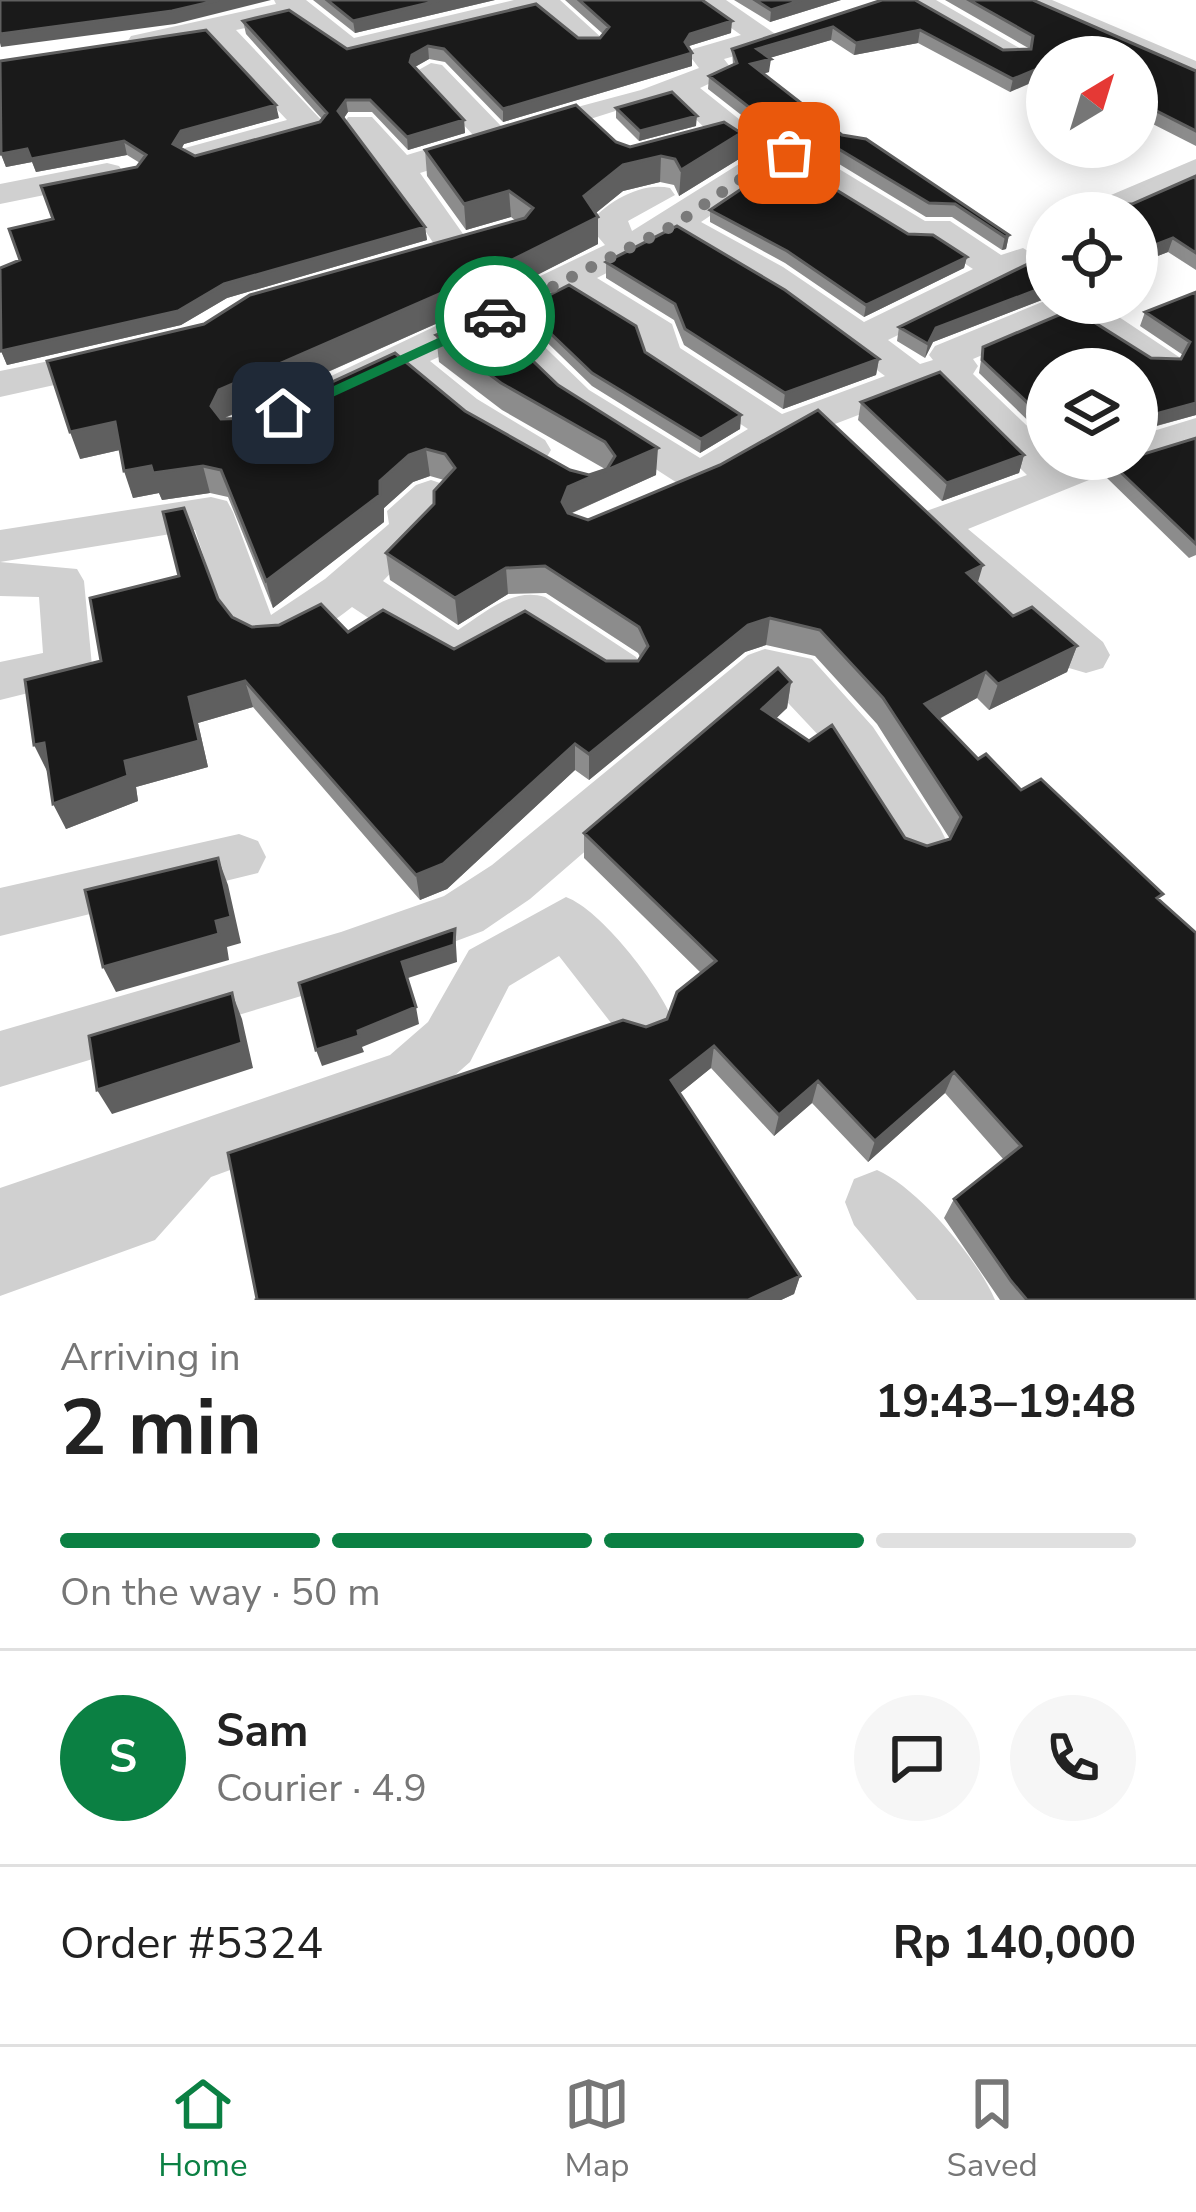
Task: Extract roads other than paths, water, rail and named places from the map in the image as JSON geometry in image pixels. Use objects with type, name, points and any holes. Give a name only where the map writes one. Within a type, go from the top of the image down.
[{"type":"street","points":[[400,168],[496,140],[596,123],[634,98],[718,72],[704,55],[776,35],[706,0]]},
{"type":"street","points":[[914,0],[1013,53]]},
{"type":"street","points":[[1027,0],[1196,72]]},
{"type":"street","points":[[108,47],[217,28],[293,4],[344,46],[355,48],[543,1],[590,40]]},
{"type":"street","points":[[197,155],[309,124],[217,28]]},
{"type":"street","points":[[430,72],[496,140]]},
{"type":"street","points":[[605,76],[634,98]]},
{"type":"street","points":[[1158,81],[1196,98]]},
{"type":"street","points":[[679,86],[711,137],[770,159]]},
{"type":"street","points":[[360,124],[400,168],[420,205],[455,248]]},
{"type":"street","points":[[303,404],[492,318],[628,248],[667,209],[789,153],[921,234],[937,229],[1026,257]]},
{"type":"street","points":[[0,194],[128,169]]},
{"type":"street","points":[[1144,192],[1196,169]]},
{"type":"street","points":[[941,205],[1026,256]]},
{"type":"street","points":[[667,209],[862,338],[930,375],[1026,453]]},
{"type":"street","points":[[417,259],[495,237]]},
{"type":"street","points":[[862,338],[1026,257]]},
{"type":"street","points":[[567,276],[658,332],[661,352],[778,430]]},
{"type":"street","points":[[492,318],[575,399],[682,488],[778,430],[958,366],[949,355],[1026,323]]},
{"type":"street","points":[[1105,324],[1162,359]]},
{"type":"street","points":[[0,384],[152,350]]},
{"type":"street","points":[[403,359],[485,424],[567,471]]},
{"type":"street","points":[[821,413],[854,445]]},
{"type":"street","points":[[1158,444],[1196,432]]},
{"type":"street","points":[[934,525],[1051,480]]},
{"type":"street","points":[[902,493],[1086,655]]},
{"type":"street","points":[[0,546],[211,512],[251,625],[268,635],[279,633],[412,528],[409,511],[431,496]]},
{"type":"street","points":[[0,578],[61,581],[68,666],[0,681]]},
{"type":"street","points":[[347,581],[458,653],[528,609],[619,670]]},
{"type":"street","points":[[0,1059],[341,958],[463,914],[511,882],[766,668],[794,672],[840,724],[921,844]]},
{"type":"street","points":[[0,912],[239,857]]},
{"type":"street","points":[[0,1220],[409,1077],[448,1042],[489,968],[566,922],[643,1018]]},
{"type":"street","points":[[0,1263],[132,1217],[163,1181],[202,1152]]},
{"type":"street","points":[[877,1202],[961,1300]]}]
